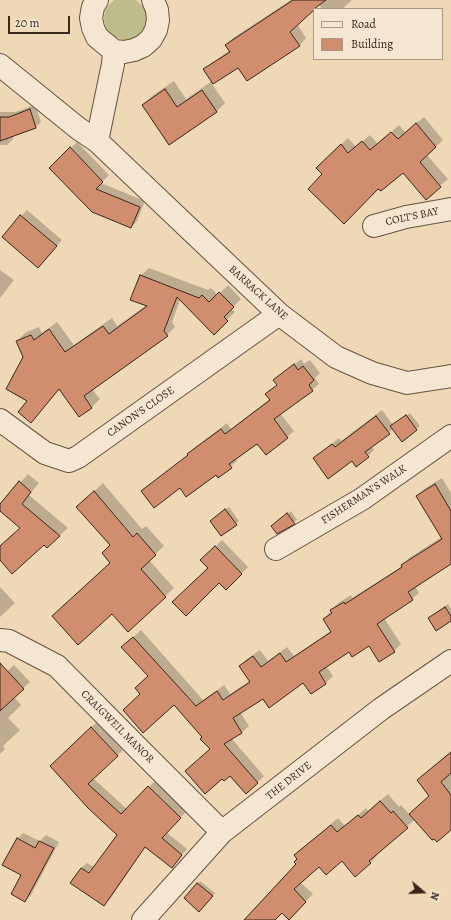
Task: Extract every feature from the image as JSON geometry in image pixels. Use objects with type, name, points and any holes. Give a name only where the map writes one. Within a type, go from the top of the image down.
[{"type":"street","points":[[97,0],[93,7],[91,18],[93,28],[97,37],[114,51],[134,50],[143,46],[151,39],[156,30],[158,20],[154,0]]},
{"type":"street","points":[[97,141],[113,64],[114,51]]},
{"type":"street","name":"BARRACK LANE","points":[[0,65],[79,129],[97,141],[278,314],[336,357],[372,373],[407,383],[451,376]]},
{"type":"street","name":"COLT'S BAY","points":[[374,226],[406,217],[451,209]]},
{"type":"street","name":"CANON'S CLOSE","points":[[0,420],[45,453],[68,461],[78,457],[278,314]]},
{"type":"street","name":"FISHERMAN'S WALK","points":[[276,549],[362,499],[451,436]]},
{"type":"street","name":"CRAIGWEIL MANOR","points":[[0,640],[9,641],[57,666],[222,832]]},
{"type":"street","name":"THE DRIVE","points":[[143,920],[222,832],[381,709],[451,661]]},
{"type":"shaded area","points":[[114,0],[136,0],[143,7],[146,14],[144,28],[140,34],[134,38],[127,40],[120,39],[108,32],[104,19],[105,12]]},
{"type":"building","points":[[293,0],[326,0],[315,8],[313,8],[313,11],[290,32],[300,46],[247,81],[238,68],[213,84],[203,69],[230,52],[225,45]]},
{"type":"building","points":[[165,89],[177,107],[202,90],[217,112],[169,145],[142,105]]},
{"type":"building","points":[[30,109],[36,128],[0,141],[0,117],[9,117]]},
{"type":"building","points":[[416,123],[436,147],[420,162],[441,187],[426,200],[403,173],[381,191],[378,189],[344,224],[308,189],[322,174],[316,168],[341,144],[348,153],[362,141],[370,150],[391,132],[398,139]]},
{"type":"building","points":[[70,147],[103,182],[96,189],[140,207],[131,228],[92,212],[49,168]]},
{"type":"building","points":[[20,215],[57,246],[38,268],[2,237]]},
{"type":"building","points":[[140,275],[199,298],[202,295],[209,302],[219,292],[234,307],[224,317],[228,321],[214,335],[177,297],[164,331],[168,336],[84,396],[92,408],[79,417],[59,389],[31,423],[18,412],[27,401],[6,389],[23,357],[16,341],[31,335],[34,340],[49,329],[65,352],[103,326],[109,334],[147,306],[130,300]]},
{"type":"building","points":[[294,364],[298,370],[303,366],[314,380],[309,385],[313,391],[274,419],[288,438],[266,455],[257,444],[229,464],[232,468],[218,478],[216,475],[186,497],[180,488],[154,508],[141,491],[221,429],[225,434],[270,400],[265,394],[277,385],[273,380]]},
{"type":"building","points":[[406,415],[417,430],[402,442],[390,426]]},
{"type":"building","points":[[376,416],[390,434],[365,452],[369,457],[356,467],[352,461],[328,479],[313,458],[332,444],[335,447]]},
{"type":"building","points":[[19,481],[31,492],[22,504],[60,536],[47,548],[44,545],[12,574],[0,560],[0,546],[20,528],[0,511],[0,504]]},
{"type":"building","points":[[435,484],[451,511],[451,564],[408,592],[413,600],[377,624],[395,652],[379,662],[369,646],[352,657],[349,652],[319,672],[326,684],[311,694],[303,683],[269,708],[263,699],[233,718],[242,733],[224,744],[258,783],[246,794],[230,776],[224,781],[222,779],[205,794],[185,771],[210,749],[200,739],[202,737],[174,705],[143,733],[123,710],[140,694],[135,688],[148,676],[121,647],[133,637],[196,706],[217,691],[223,700],[250,682],[239,666],[253,656],[261,667],[280,653],[286,662],[331,632],[323,619],[332,613],[330,610],[344,602],[345,604],[402,567],[401,565],[442,539],[416,496]]},
{"type":"building","points":[[94,491],[133,537],[137,533],[156,555],[141,569],[166,597],[128,632],[112,614],[78,645],[52,616],[110,563],[102,553],[110,545],[76,507]]},
{"type":"building","points":[[225,509],[237,525],[221,536],[210,521]]},
{"type":"building","points":[[287,513],[295,524],[277,534],[271,526]]},
{"type":"building","points":[[215,546],[242,574],[226,590],[219,583],[186,616],[172,602],[208,568],[200,560]]},
{"type":"building","points":[[445,607],[451,616],[451,621],[436,631],[428,618]]},
{"type":"building","points":[[0,663],[24,689],[0,711]]},
{"type":"building","points":[[91,727],[118,756],[88,784],[121,814],[148,786],[181,818],[162,838],[182,855],[172,868],[145,847],[104,906],[70,883],[81,868],[89,873],[117,835],[88,808],[50,766]]},
{"type":"building","points":[[451,752],[451,773],[441,782],[451,795],[451,830],[437,842],[434,839],[432,840],[409,814],[429,796],[417,780]]},
{"type":"building","points":[[380,801],[391,813],[393,811],[408,828],[369,861],[371,863],[355,877],[342,861],[326,875],[319,867],[294,889],[306,902],[289,920],[282,913],[275,920],[244,920],[296,864],[294,862],[297,859],[294,855],[331,825],[337,832],[358,815],[361,818]]},
{"type":"building","points":[[17,838],[35,848],[39,841],[54,848],[25,902],[11,894],[21,875],[2,865]]},
{"type":"building","points":[[197,883],[213,896],[199,912],[184,898]]}]
